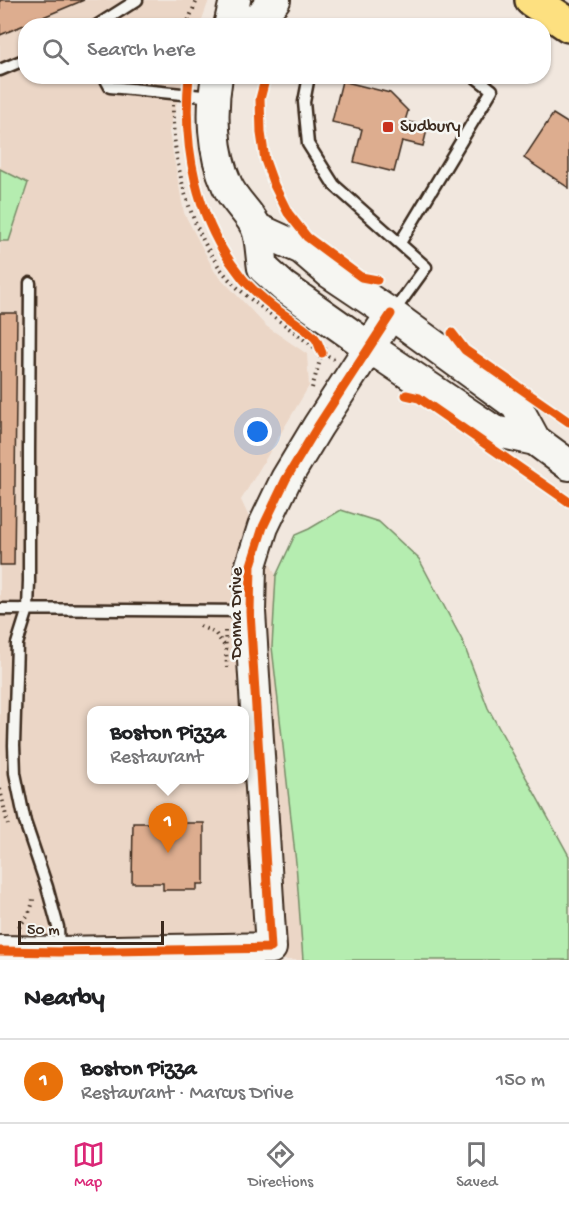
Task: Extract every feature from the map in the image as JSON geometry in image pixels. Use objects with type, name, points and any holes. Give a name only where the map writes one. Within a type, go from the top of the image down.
[{"type":"main road","points":[[231,18],[235,0]]},
{"type":"main road","points":[[258,18],[275,0]]},
{"type":"main road","points":[[532,0],[569,26]]},
{"type":"main road","points":[[215,87],[214,128],[218,157],[228,186],[258,229],[263,268],[284,287],[369,347],[494,431],[535,440],[569,465]]},
{"type":"main road","points":[[258,229],[302,249],[330,273],[392,314],[516,405],[535,440]]},
{"type":"main road","name":"Donna Drive","points":[[273,954],[250,612],[251,565],[263,527],[286,479],[392,314]]},
{"type":"main road","points":[[0,951],[273,954]]},
{"type":"lane","points":[[109,18],[137,0]]},
{"type":"lane","points":[[0,70],[18,62]]},
{"type":"lane","points":[[108,84],[110,87],[215,87]]},
{"type":"lane","points":[[307,84],[304,102],[308,144],[334,185],[426,267],[392,314]]},
{"type":"lane","points":[[400,243],[492,90],[484,84]]},
{"type":"lane","points":[[30,283],[28,609],[17,644],[15,773],[25,822],[58,927],[59,952]]},
{"type":"lane","points":[[0,609],[250,612]]},
{"type":"path","points":[[189,18],[197,0]]},
{"type":"path","points":[[254,290],[315,338],[321,353]]},
{"type":"path","points":[[195,626],[203,627],[214,633],[225,646]]},
{"type":"path","points":[[0,789],[9,827]]},
{"type":"path","points":[[18,928],[29,914],[33,894]]},
{"type":"shaded area","points":[[0,0],[209,0],[203,18],[18,18],[18,84],[182,84],[169,132],[184,213],[215,272],[266,326],[307,354],[309,386],[241,500],[276,576],[272,647],[296,863],[303,960],[0,960],[0,241],[9,241],[28,184],[0,169]]},
{"type":"green space","points":[[0,169],[28,183],[9,241],[0,241]]},
{"type":"green space","points":[[341,510],[379,522],[419,559],[462,640],[488,708],[569,856],[569,960],[303,960],[296,863],[272,647],[276,576],[295,535]]},
{"type":"building","points":[[0,0],[84,0],[41,18],[18,18],[18,28],[0,35]]},
{"type":"building","name":"Sudbury","points":[[341,84],[354,84],[390,93],[408,111],[405,121],[422,125],[427,130],[423,146],[402,141],[394,172],[354,162],[362,129],[332,122]]},
{"type":"building","points":[[553,114],[569,124],[569,188],[524,158]]},
{"type":"building","points":[[0,313],[17,313],[14,565],[0,565]]},
{"type":"building","points":[[133,823],[204,823],[204,884],[197,884],[197,890],[163,890],[163,883],[132,883]]},
{"type":"cycle path","points":[[188,84],[190,155],[195,181],[212,231],[225,254],[246,282],[272,306],[314,337],[322,353]]},
{"type":"cycle path","points":[[264,84],[260,99],[265,160],[288,213],[307,237],[361,277],[377,280]]},
{"type":"cycle path","points":[[0,951],[271,948],[250,612],[251,565],[263,527],[286,479],[391,314]]},
{"type":"cycle path","points":[[452,333],[465,350],[569,422]]},
{"type":"cycle path","points":[[406,395],[419,398],[569,502]]},
{"type":"place","name":"Sudbury","points":[[388,127]]},
{"type":"place","name":"Boston Pizza","points":[[168,853]]}]
